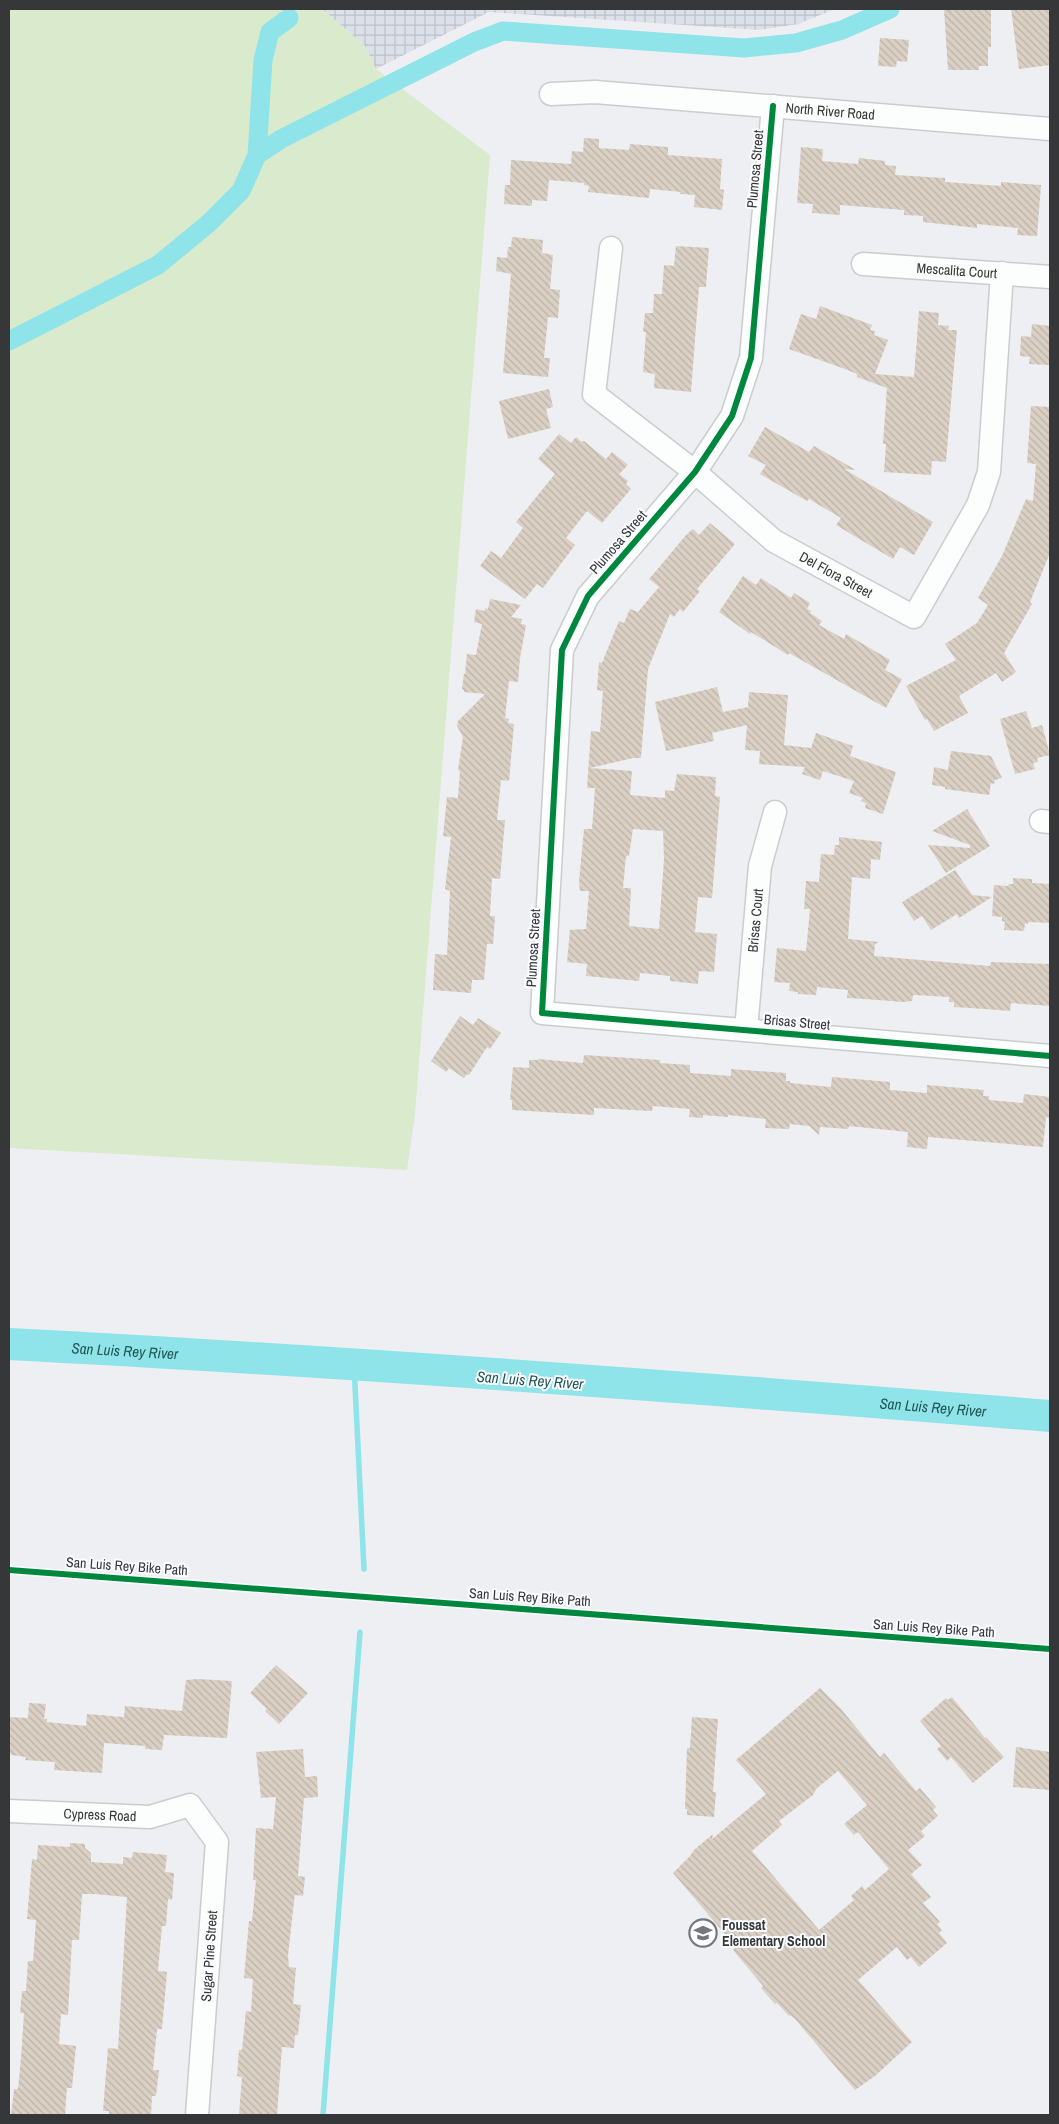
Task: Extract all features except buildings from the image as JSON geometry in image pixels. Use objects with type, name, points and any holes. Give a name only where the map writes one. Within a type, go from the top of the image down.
[{"type":"street","name":"North River Road","points":[[551,94],[595,92],[1050,129]]},
{"type":"street","name":"Plumosa Street","points":[[542,1013],[562,650],[588,596],[695,472],[732,416],[752,358],[773,106]]},
{"type":"street","name":"Del Flora Street","points":[[610,248],[594,394],[695,472],[774,541],[914,617],[978,505],[989,472],[1002,273]]},
{"type":"street","name":"Mescalita Court","points":[[863,264],[1050,277]]},
{"type":"street","name":"Brisas Court","points":[[746,1030],[760,866],[775,812]]},
{"type":"street","name":"Brisas Street","points":[[542,1013],[1050,1056]]},
{"type":"street","name":"Cypress Road","points":[[9,1811],[150,1817],[190,1806]]},
{"type":"street","name":"Sugar Pine Street","points":[[190,1806],[217,1842],[197,2115]]},
{"type":"shaded area","points":[[322,9],[835,9],[798,24],[759,30],[489,12],[376,69],[364,45]]},
{"type":"green space","points":[[9,9],[322,9],[364,45],[376,69],[490,155],[415,1114],[407,1170],[9,1148]]},
{"type":"waterway","points":[[257,155],[281,139],[474,42],[503,31],[744,48],[796,43],[842,30],[890,9]]},
{"type":"waterway","points":[[9,341],[158,265],[209,223],[241,191],[257,155],[263,60],[270,32],[289,18]]},
{"type":"waterway","name":"San Luis Rey River","points":[[9,1344],[530,1376],[1050,1416]]},
{"type":"waterway","points":[[354,1365],[364,1569]]},
{"type":"waterway","points":[[323,2115],[360,1632]]},
{"type":"cycle path","points":[[773,106],[751,358],[732,416],[695,472],[588,596],[562,650],[542,1013],[1050,1056]]},
{"type":"cycle path","name":"San Luis Rey Bike Path","points":[[9,1570],[1050,1649]]},
{"type":"place","name":"Foussat Elementary School","points":[[703,1933]]}]
